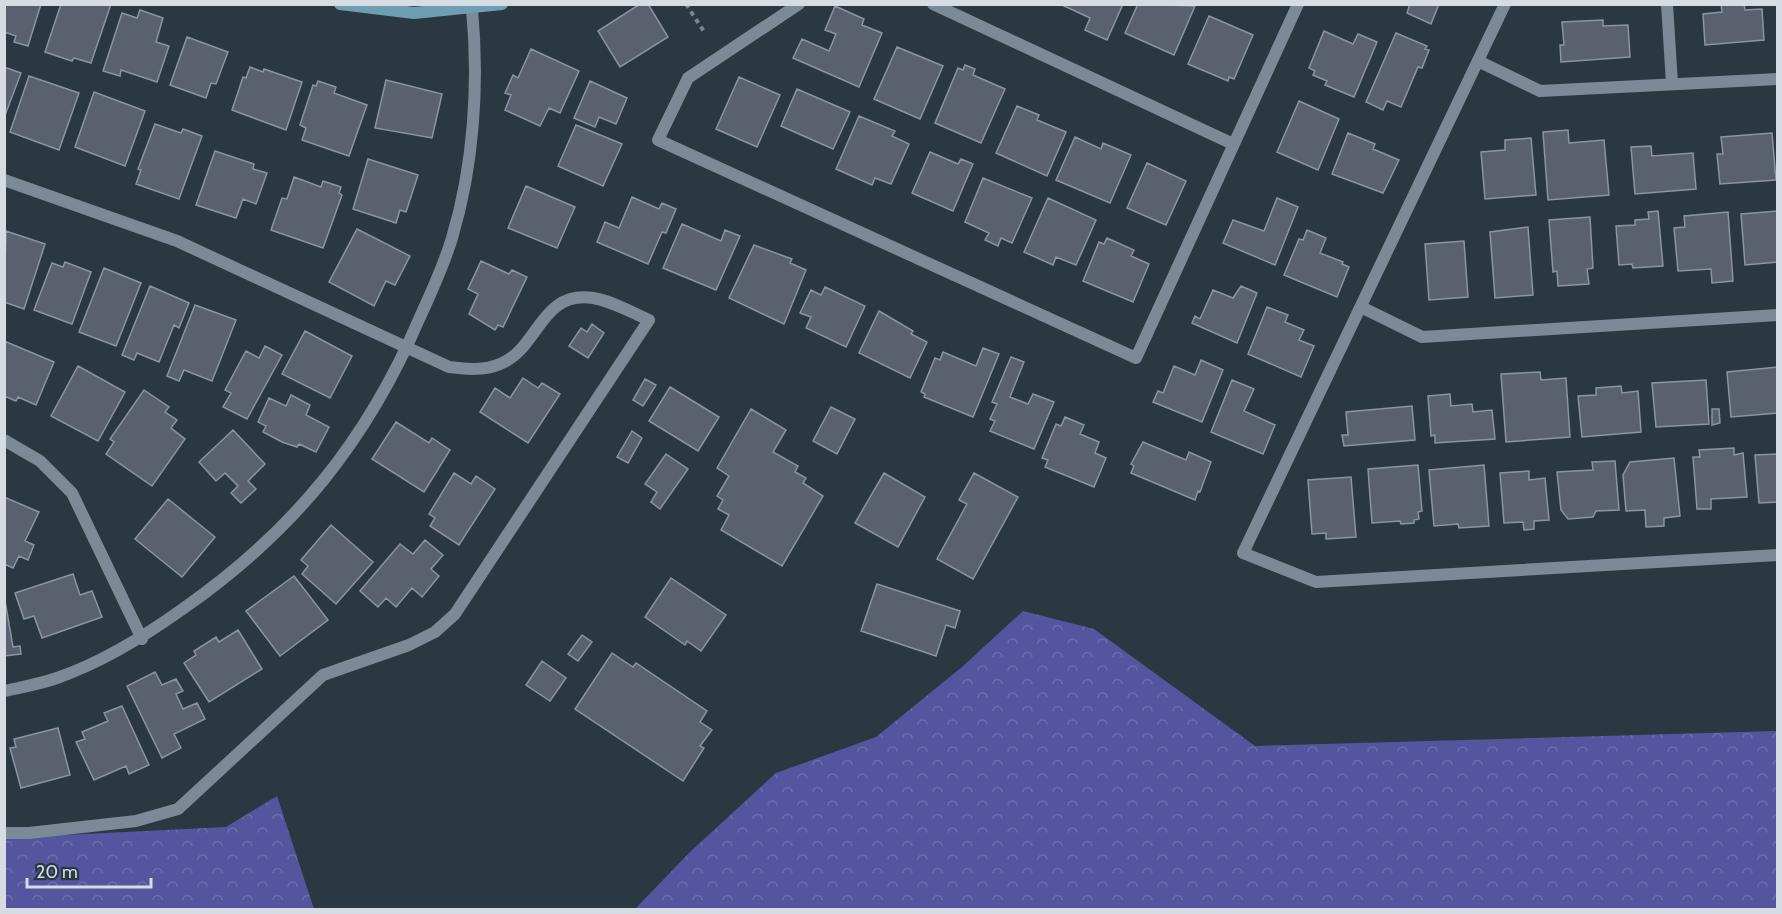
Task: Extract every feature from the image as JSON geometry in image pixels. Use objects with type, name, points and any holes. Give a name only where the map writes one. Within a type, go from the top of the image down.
[{"type":"street","points":[[340,4],[414,13],[472,9],[502,4]]},
{"type":"street","points":[[799,4],[688,78],[657,140],[1136,358],[1298,4]]},
{"type":"street","points":[[933,4],[1233,144]]},
{"type":"street","points":[[1505,4],[1243,553],[1316,582],[1778,555]]},
{"type":"street","points":[[1667,4],[1672,84]]},
{"type":"street","points":[[4,691],[57,678],[142,639],[227,578],[271,540],[312,496],[366,421],[407,348],[439,278],[462,197],[470,145],[476,53],[472,9]]},
{"type":"street","points":[[1478,61],[1540,91],[1778,79]]},
{"type":"street","points":[[4,180],[177,242],[449,367],[468,369],[501,364],[521,350],[549,312],[576,298],[591,297],[607,301],[649,320],[454,614],[435,632],[409,645],[323,675],[178,809],[136,821],[28,833],[4,833]]},
{"type":"street","points":[[1361,308],[1422,337],[1778,315]]},
{"type":"street","points":[[4,440],[40,461],[72,493],[142,639]]},
{"type":"path","points":[[686,4],[720,56]]},
{"type":"green space","points":[[1023,611],[1094,629],[1255,746],[1777,731],[1777,909],[635,909],[690,852],[776,773],[876,737],[962,667]]},
{"type":"green space","points":[[277,796],[314,909],[5,910],[5,838],[226,827]]},
{"type":"building","points":[[4,4],[41,4],[28,46],[14,42],[16,36],[4,32]]},
{"type":"building","points":[[61,4],[111,4],[91,63],[74,58],[72,61],[45,52]]},
{"type":"building","points":[[640,4],[648,4],[668,37],[620,67],[598,31]]},
{"type":"building","points":[[1060,4],[1123,4],[1107,40],[1085,30],[1090,18]]},
{"type":"building","points":[[1138,4],[1195,6],[1174,55],[1125,33]]},
{"type":"building","points":[[1410,4],[1439,4],[1431,24],[1407,13]]},
{"type":"building","points":[[1721,4],[1744,4],[1745,10],[1762,9],[1764,40],[1705,45],[1703,14],[1722,12]]},
{"type":"building","points":[[835,6],[864,19],[862,25],[882,33],[859,87],[793,58],[802,39],[829,51],[836,34],[825,30]]},
{"type":"building","points":[[140,10],[163,18],[156,42],[169,46],[157,82],[121,70],[120,76],[103,71],[122,13],[137,18]]},
{"type":"building","points":[[1209,16],[1253,35],[1234,79],[1229,77],[1228,81],[1188,64]]},
{"type":"building","points":[[1603,20],[1603,26],[1628,25],[1630,57],[1561,62],[1560,45],[1564,45],[1562,22]]},
{"type":"building","points":[[1324,31],[1353,44],[1358,34],[1377,42],[1354,97],[1325,85],[1327,81],[1313,75],[1315,71],[1309,68]]},
{"type":"building","points":[[1396,33],[1427,46],[1425,49],[1429,50],[1422,68],[1418,67],[1401,107],[1387,101],[1383,110],[1366,102]]},
{"type":"building","points":[[187,37],[228,52],[216,84],[211,83],[206,98],[170,85]]},
{"type":"building","points":[[897,47],[943,66],[920,119],[874,99]]},
{"type":"building","points":[[531,49],[579,71],[560,113],[549,108],[540,126],[505,110],[511,95],[505,93],[513,75],[518,78]]},
{"type":"building","points":[[965,65],[975,69],[973,75],[1005,89],[981,143],[935,123],[958,68],[963,70]]},
{"type":"building","points":[[4,67],[21,73],[4,118]]},
{"type":"building","points":[[250,67],[263,72],[264,69],[302,82],[286,130],[232,110],[243,77],[246,78]]},
{"type":"building","points":[[29,76],[79,93],[59,150],[10,132]]},
{"type":"building","points":[[739,77],[780,95],[757,147],[716,129]]},
{"type":"building","points":[[386,80],[442,94],[432,138],[375,128]]},
{"type":"building","points":[[318,81],[336,87],[334,93],[367,105],[349,156],[302,140],[306,128],[300,125],[313,85],[316,86]]},
{"type":"building","points":[[590,81],[627,98],[616,124],[599,117],[595,127],[574,118]]},
{"type":"building","points":[[797,89],[850,112],[833,149],[781,126]]},
{"type":"building","points":[[94,92],[145,111],[125,166],[75,147]]},
{"type":"building","points":[[1299,101],[1339,119],[1318,170],[1277,152]]},
{"type":"building","points":[[1017,106],[1039,115],[1037,120],[1066,132],[1047,176],[996,153]]},
{"type":"building","points":[[859,116],[895,131],[892,136],[909,144],[891,184],[875,178],[872,185],[836,169]]},
{"type":"building","points":[[155,124],[181,133],[183,129],[202,136],[179,199],[136,184],[141,170],[138,169]]},
{"type":"building","points":[[576,125],[622,144],[603,186],[558,166]]},
{"type":"building","points":[[1568,130],[1569,143],[1604,140],[1609,195],[1548,200],[1543,132]]},
{"type":"building","points":[[1348,133],[1375,144],[1373,149],[1399,160],[1383,193],[1332,174]]},
{"type":"building","points":[[1772,133],[1776,180],[1720,184],[1717,154],[1723,154],[1721,137]]},
{"type":"building","points":[[1075,137],[1101,149],[1103,143],[1131,155],[1110,203],[1056,180]]},
{"type":"building","points":[[1531,138],[1536,195],[1485,199],[1481,152],[1505,150],[1505,140]]},
{"type":"building","points":[[1651,146],[1652,156],[1693,153],[1696,189],[1635,194],[1631,147]]},
{"type":"building","points":[[215,151],[254,164],[253,169],[267,173],[256,204],[243,199],[236,218],[196,205]]},
{"type":"building","points":[[930,152],[958,164],[961,159],[973,164],[953,211],[912,193]]},
{"type":"building","points":[[368,159],[418,175],[406,212],[400,210],[396,223],[353,209]]},
{"type":"building","points":[[1147,163],[1186,181],[1166,225],[1127,208]]},
{"type":"building","points":[[294,177],[321,187],[323,181],[341,187],[339,193],[342,195],[323,248],[271,230],[282,198],[287,199]]},
{"type":"building","points":[[983,178],[1032,198],[1012,243],[1001,238],[998,246],[985,240],[989,233],[965,222]]},
{"type":"building","points":[[526,186],[575,207],[557,248],[508,228]]},
{"type":"building","points":[[632,197],[659,209],[662,203],[676,209],[666,233],[662,232],[648,264],[597,242],[605,222],[619,228]]},
{"type":"building","points":[[1048,198],[1096,220],[1076,265],[1056,257],[1053,265],[1024,252]]},
{"type":"building","points":[[1277,198],[1298,207],[1275,265],[1223,243],[1233,220],[1264,231]]},
{"type":"building","points":[[1658,211],[1663,266],[1633,268],[1632,264],[1619,265],[1616,226],[1635,225],[1635,220],[1649,219],[1648,212]]},
{"type":"building","points":[[1778,211],[1778,262],[1745,265],[1741,214]]},
{"type":"building","points":[[1728,212],[1733,281],[1712,283],[1711,269],[1678,271],[1674,228],[1685,227],[1684,216]]},
{"type":"building","points":[[1590,217],[1593,268],[1587,269],[1589,284],[1558,286],[1557,271],[1553,272],[1549,220]]},
{"type":"building","points":[[682,224],[721,241],[725,230],[740,236],[716,290],[663,268]]},
{"type":"building","points":[[1528,227],[1533,295],[1495,298],[1490,232]]},
{"type":"building","points":[[357,229],[410,256],[395,285],[386,281],[374,306],[329,282]]},
{"type":"building","points":[[1307,230],[1326,238],[1320,253],[1343,262],[1342,264],[1349,267],[1337,297],[1284,275],[1299,239],[1303,240]]},
{"type":"building","points":[[6,231],[45,244],[24,309],[4,302]]},
{"type":"building","points":[[1107,238],[1134,250],[1131,256],[1149,264],[1133,302],[1083,281],[1099,242],[1104,244]]},
{"type":"building","points":[[1464,241],[1468,297],[1429,300],[1425,244]]},
{"type":"building","points":[[754,245],[792,259],[790,263],[806,270],[784,324],[729,298]]},
{"type":"building","points":[[481,261],[509,274],[512,270],[527,277],[503,327],[498,325],[495,330],[469,314],[478,294],[468,289]]},
{"type":"building","points":[[65,262],[91,272],[72,324],[34,310],[52,263],[63,267]]},
{"type":"building","points":[[104,268],[141,283],[116,346],[79,332]]},
{"type":"building","points":[[150,286],[189,303],[179,328],[174,325],[159,362],[137,353],[134,360],[122,355]]},
{"type":"building","points":[[1241,286],[1257,293],[1237,343],[1192,323],[1195,316],[1200,319],[1213,290],[1233,298]]},
{"type":"building","points":[[825,287],[865,306],[846,347],[806,328],[811,317],[800,313],[811,290],[821,295]]},
{"type":"building","points":[[195,305],[236,320],[212,381],[184,370],[179,381],[167,376]]},
{"type":"building","points":[[1267,307],[1288,315],[1285,322],[1304,330],[1299,340],[1314,346],[1301,377],[1248,354]]},
{"type":"building","points":[[879,311],[913,331],[911,334],[927,342],[910,378],[859,353]]},
{"type":"building","points":[[592,324],[604,333],[588,358],[569,346],[581,328],[587,332]]},
{"type":"building","points":[[305,331],[352,356],[330,398],[282,374]]},
{"type":"building","points":[[4,341],[54,362],[36,405],[18,397],[16,401],[4,396]]},
{"type":"building","points":[[265,346],[282,355],[247,419],[223,407],[231,393],[225,390],[246,351],[259,358]]},
{"type":"building","points":[[983,348],[999,354],[973,417],[924,397],[925,394],[921,392],[935,358],[940,360],[943,352],[976,366]]},
{"type":"building","points":[[1011,357],[1024,362],[1010,397],[1028,404],[1033,394],[1054,402],[1034,449],[990,431],[995,421],[990,419],[997,404],[992,402]]},
{"type":"building","points":[[1201,360],[1223,370],[1202,422],[1153,402],[1158,391],[1163,393],[1174,366],[1195,375]]},
{"type":"building","points":[[78,366],[125,392],[98,441],[51,416]]},
{"type":"building","points":[[1778,367],[1778,413],[1731,417],[1727,372]]},
{"type":"building","points":[[1540,372],[1541,380],[1566,378],[1570,437],[1506,442],[1501,374]]},
{"type":"building","points":[[523,378],[538,388],[542,383],[560,394],[528,443],[480,412],[495,388],[510,398]]},
{"type":"building","points":[[645,379],[656,385],[643,406],[633,400]]},
{"type":"building","points":[[1232,380],[1254,389],[1244,411],[1275,425],[1263,454],[1211,432]]},
{"type":"building","points":[[1706,380],[1709,424],[1656,427],[1652,383]]},
{"type":"building","points":[[1621,386],[1622,393],[1638,391],[1641,432],[1582,437],[1578,396],[1596,395],[1596,388]]},
{"type":"building","points":[[670,387],[719,417],[698,451],[649,421]]},
{"type":"building","points":[[144,390],[169,407],[165,412],[177,420],[171,428],[185,439],[152,486],[106,454],[114,442],[110,439]]},
{"type":"building","points":[[1450,394],[1451,406],[1472,404],[1473,412],[1492,410],[1495,439],[1435,443],[1435,435],[1431,436],[1428,396]]},
{"type":"building","points":[[291,395],[310,405],[306,415],[329,427],[316,452],[299,444],[297,447],[282,442],[263,432],[266,426],[258,422],[269,398],[286,406]]},
{"type":"building","points":[[1412,406],[1415,440],[1344,446],[1342,435],[1348,435],[1346,412]]},
{"type":"building","points":[[831,407],[855,419],[837,454],[813,441]]},
{"type":"building","points":[[751,409],[786,430],[773,452],[798,466],[795,472],[806,478],[803,483],[823,496],[782,566],[721,530],[729,515],[718,509],[723,500],[717,496],[729,476],[717,468]]},
{"type":"building","points":[[1712,409],[1719,409],[1720,423],[1712,425]]},
{"type":"building","points":[[1065,417],[1084,425],[1080,434],[1099,442],[1095,453],[1106,458],[1094,487],[1045,467],[1048,460],[1042,458],[1056,424],[1061,426]]},
{"type":"building","points":[[396,422],[429,443],[432,438],[450,450],[424,492],[372,459]]},
{"type":"building","points":[[233,430],[265,464],[248,481],[256,489],[241,503],[231,493],[238,486],[225,473],[216,481],[199,462]]},
{"type":"building","points":[[632,431],[642,438],[628,463],[617,457]]},
{"type":"building","points":[[1143,442],[1186,460],[1189,452],[1211,462],[1195,500],[1131,473],[1134,466],[1131,464]]},
{"type":"building","points":[[1734,448],[1734,455],[1743,453],[1747,497],[1711,499],[1711,509],[1697,509],[1693,457],[1700,457],[1699,450]]},
{"type":"building","points":[[666,454],[688,469],[660,509],[651,502],[657,492],[645,484]]},
{"type":"building","points":[[1778,454],[1778,502],[1759,503],[1755,455]]},
{"type":"building","points":[[1674,458],[1680,516],[1664,518],[1664,526],[1646,527],[1645,510],[1626,511],[1623,475],[1630,462]]},
{"type":"building","points":[[1615,461],[1619,510],[1596,511],[1593,517],[1568,519],[1561,510],[1557,472],[1593,470],[1592,462]]},
{"type":"building","points":[[1418,465],[1422,511],[1418,512],[1419,519],[1414,520],[1414,523],[1401,524],[1400,521],[1372,523],[1368,469]]},
{"type":"building","points":[[1484,465],[1489,526],[1459,528],[1458,524],[1434,526],[1429,470]]},
{"type":"building","points":[[1529,471],[1529,480],[1545,478],[1549,520],[1534,521],[1534,529],[1524,530],[1523,522],[1504,523],[1500,473]]},
{"type":"building","points":[[454,473],[471,484],[476,476],[495,489],[459,545],[430,526],[435,518],[429,514]]},
{"type":"building","points":[[884,473],[925,497],[898,547],[855,523]]},
{"type":"building","points":[[974,473],[1018,497],[973,579],[937,559],[967,504],[959,500]]},
{"type":"building","points":[[1351,477],[1356,537],[1326,539],[1326,533],[1312,534],[1308,480]]},
{"type":"building","points":[[4,497],[39,512],[25,541],[34,545],[28,560],[19,556],[13,568],[4,564]]},
{"type":"building","points":[[168,499],[215,537],[182,577],[135,539]]},
{"type":"building","points":[[331,525],[373,562],[336,604],[302,574],[308,566],[301,560]]},
{"type":"building","points":[[425,540],[443,555],[431,569],[439,576],[422,597],[412,588],[396,607],[386,598],[378,607],[360,591],[400,544],[413,554]]},
{"type":"building","points":[[73,574],[80,595],[92,591],[102,617],[42,638],[34,616],[24,619],[15,593]]},
{"type":"building","points":[[294,576],[328,620],[280,656],[246,611]]},
{"type":"building","points":[[671,578],[726,615],[701,651],[687,641],[685,645],[645,617]]},
{"type":"building","points":[[877,584],[960,611],[955,628],[946,625],[936,656],[861,631]]},
{"type":"building","points":[[4,595],[13,647],[20,646],[21,654],[4,656]]},
{"type":"building","points":[[238,630],[262,669],[209,702],[184,663],[196,655],[194,651],[216,637],[219,642]]},
{"type":"building","points":[[582,635],[592,642],[578,661],[568,654]]},
{"type":"building","points":[[612,653],[633,667],[636,663],[707,711],[700,722],[712,730],[700,746],[704,748],[683,781],[575,709]]},
{"type":"building","points":[[542,661],[566,678],[550,701],[526,685]]},
{"type":"building","points":[[155,672],[162,685],[176,679],[183,691],[176,694],[183,709],[197,703],[205,719],[174,734],[181,748],[162,758],[127,686]]},
{"type":"building","points":[[122,706],[149,765],[129,774],[126,766],[94,780],[76,742],[85,739],[82,732],[108,721],[104,713]]},
{"type":"building","points":[[58,728],[70,775],[21,788],[10,748],[16,747],[14,739]]}]
